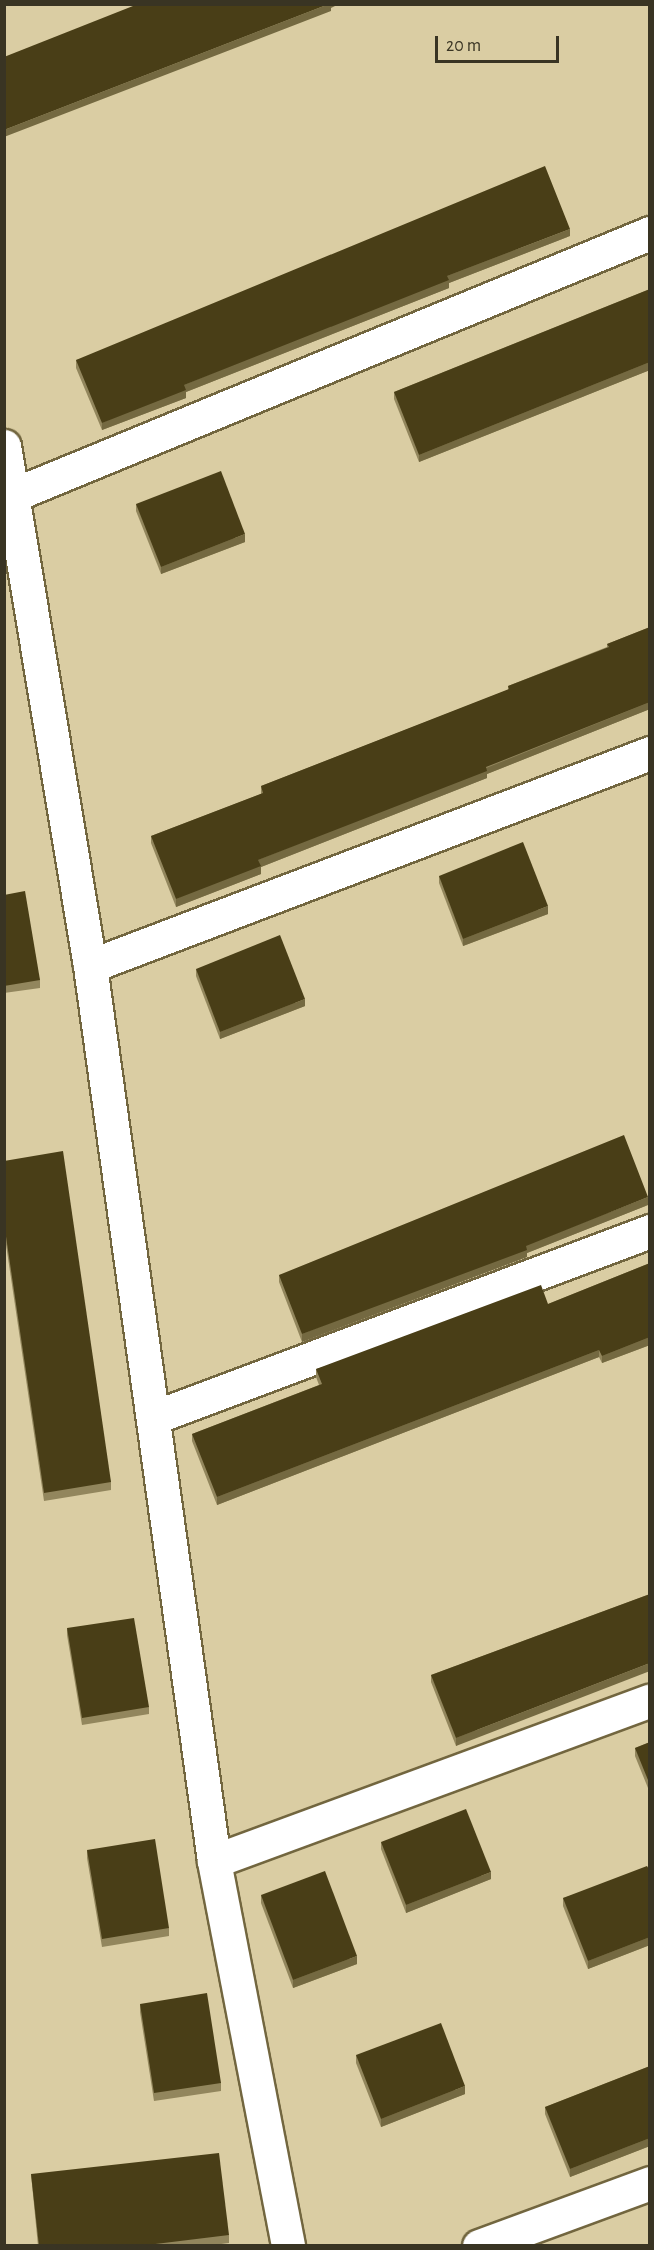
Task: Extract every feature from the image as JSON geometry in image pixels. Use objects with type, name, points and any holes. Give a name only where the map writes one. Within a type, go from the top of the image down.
[{"type":"street","points":[[13,495],[650,233]]},
{"type":"street","points":[[4,446],[90,966],[156,1417],[214,1861],[288,2246]]},
{"type":"street","points":[[90,966],[650,753]]},
{"type":"street","points":[[156,1417],[650,1232]]},
{"type":"street","points":[[214,1861],[650,1701]]},
{"type":"street","points":[[479,2246],[650,2183]]},
{"type":"building","points":[[138,4],[329,4],[4,130],[4,57]]},
{"type":"building","points":[[545,166],[570,229],[447,276],[449,280],[184,385],[186,390],[102,423],[76,360]]},
{"type":"building","points":[[650,289],[650,362],[419,455],[394,392]]},
{"type":"building","points":[[221,471],[245,534],[161,567],[136,504]]},
{"type":"building","points":[[650,627],[650,702],[486,767],[487,771],[258,860],[261,866],[176,899],[151,836],[263,793],[261,786],[509,689],[508,686],[609,647],[607,644]]},
{"type":"building","points":[[523,842],[548,906],[463,939],[439,876]]},
{"type":"building","points":[[25,891],[40,980],[4,986],[4,895]]},
{"type":"building","points":[[280,935],[305,999],[220,1032],[196,969]]},
{"type":"building","points":[[624,1135],[648,1197],[526,1246],[527,1250],[302,1334],[279,1275]]},
{"type":"building","points":[[63,1151],[111,1482],[44,1493],[4,1223],[4,1161]]},
{"type":"building","points":[[650,1263],[650,1337],[602,1356],[599,1350],[217,1497],[192,1434],[322,1384],[316,1369],[541,1285],[548,1304]]},
{"type":"building","points":[[650,1594],[650,1663],[456,1738],[431,1675]]},
{"type":"building","points":[[134,1618],[149,1707],[82,1718],[67,1628]]},
{"type":"building","points":[[650,1742],[650,1785],[635,1748]]},
{"type":"building","points":[[466,1809],[491,1872],[406,1905],[381,1842]]},
{"type":"building","points":[[155,1839],[169,1928],[102,1939],[87,1850]]},
{"type":"building","points":[[647,1866],[650,1871],[650,1937],[588,1961],[563,1898]]},
{"type":"building","points":[[325,1871],[357,1956],[293,1980],[261,1895]]},
{"type":"building","points":[[207,1993],[221,2083],[154,2093],[140,2004]]},
{"type":"building","points":[[441,2023],[465,2086],[381,2119],[356,2055]]},
{"type":"building","points":[[650,2066],[650,2138],[570,2169],[545,2107]]},
{"type":"building","points":[[219,2153],[229,2235],[139,2246],[39,2246],[31,2174]]}]
